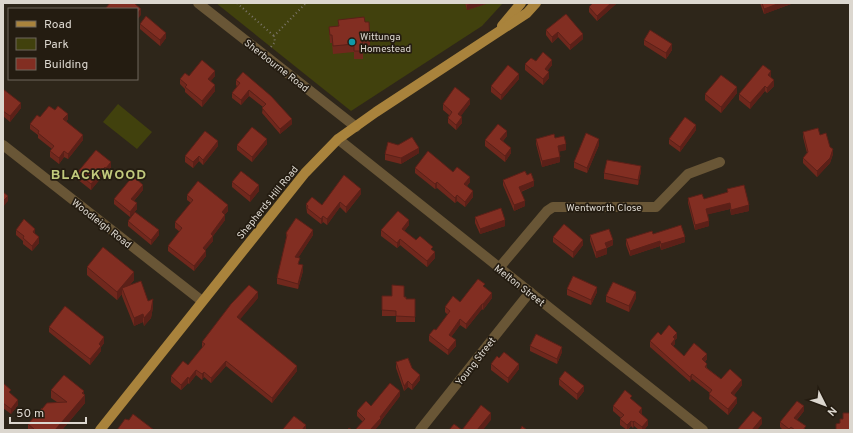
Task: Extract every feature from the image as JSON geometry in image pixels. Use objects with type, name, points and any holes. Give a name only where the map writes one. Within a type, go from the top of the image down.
[{"type":"main road","name":"Shepherds Hill Road","points":[[496,34],[521,3]]},
{"type":"main road","name":"Shepherds Hill Road","points":[[100,430],[305,173],[338,139],[527,13],[536,3]]},
{"type":"street","name":"Sherbourne Road","points":[[198,3],[356,126]]},
{"type":"street","points":[[527,13],[539,3]]},
{"type":"street","name":"Melton Street","points":[[338,139],[703,430]]},
{"type":"street","name":"Woodleigh Road","points":[[3,145],[202,301]]},
{"type":"street","name":"Wentworth Close","points":[[499,268],[547,211],[553,207],[656,207],[688,174],[720,162]]},
{"type":"street","name":"Young Street","points":[[420,430],[530,292]]},
{"type":"path","points":[[237,3],[274,36]]},
{"type":"path","points":[[264,55],[274,42],[274,36],[306,3]]},
{"type":"green space","points":[[216,3],[503,3],[482,26],[351,111]]},
{"type":"green space","points":[[118,104],[152,132],[137,149],[103,122]]},
{"type":"building","points":[[110,3],[134,3],[141,9],[138,13],[138,8],[106,8]]},
{"type":"building","points":[[593,3],[611,3],[597,16],[589,7]]},
{"type":"building","points":[[762,3],[780,3],[764,9]]},
{"type":"building","points":[[566,14],[583,34],[570,45],[558,32],[552,37],[546,30]]},
{"type":"building","points":[[146,16],[166,33],[160,40],[140,24]]},
{"type":"building","points":[[364,17],[365,22],[369,22],[370,40],[362,40],[363,51],[354,51],[354,44],[333,46],[332,35],[330,35],[329,27],[339,26],[338,20]]},
{"type":"building","points":[[650,30],[672,44],[666,53],[644,40]]},
{"type":"building","points":[[543,52],[552,60],[545,69],[549,72],[543,79],[525,64],[531,58],[536,61]]},
{"type":"building","points":[[202,60],[215,71],[208,79],[215,85],[202,101],[185,87],[187,85],[180,79],[185,73],[189,76]]},
{"type":"building","points":[[508,65],[519,74],[501,95],[491,86]]},
{"type":"building","points":[[763,65],[771,71],[768,75],[774,80],[767,88],[765,86],[750,103],[739,94]]},
{"type":"building","points":[[243,72],[271,96],[292,119],[280,129],[262,108],[266,104],[249,90],[241,100],[232,93],[240,83],[236,80]]},
{"type":"building","points":[[721,75],[737,87],[721,107],[705,94]]},
{"type":"building","points":[[455,87],[470,99],[458,114],[462,117],[456,125],[448,118],[452,112],[443,104]]},
{"type":"building","points":[[3,89],[21,103],[10,116],[3,111]]},
{"type":"building","points":[[49,106],[55,110],[58,106],[68,114],[63,119],[83,135],[68,154],[64,151],[59,158],[50,151],[54,146],[38,133],[39,131],[30,124],[37,115],[40,117]]},
{"type":"building","points":[[685,117],[696,125],[680,147],[669,139]]},
{"type":"building","points":[[498,124],[507,131],[500,139],[511,148],[505,156],[485,140]]},
{"type":"building","points":[[252,127],[267,139],[252,157],[237,145]]},
{"type":"building","points":[[818,128],[820,135],[826,133],[830,147],[833,149],[830,158],[817,171],[803,158],[808,152],[803,132]]},
{"type":"building","points":[[205,131],[218,141],[203,160],[199,156],[193,162],[185,156]]},
{"type":"building","points":[[586,133],[599,139],[587,168],[574,162]]},
{"type":"building","points":[[554,134],[555,138],[564,136],[566,144],[558,146],[560,157],[542,161],[536,139]]},
{"type":"building","points":[[412,137],[419,148],[401,158],[385,154],[388,142],[398,145]]},
{"type":"building","points":[[96,150],[111,162],[91,184],[77,173]]},
{"type":"building","points":[[428,151],[453,172],[457,167],[470,177],[464,184],[473,191],[465,202],[457,195],[455,198],[437,182],[435,184],[415,168]]},
{"type":"building","points":[[607,160],[641,166],[638,180],[604,173]]},
{"type":"building","points":[[241,171],[259,185],[250,196],[232,182]]},
{"type":"building","points":[[525,171],[527,175],[531,173],[534,181],[519,187],[525,201],[514,205],[503,180]]},
{"type":"building","points":[[344,175],[361,189],[346,207],[340,202],[327,219],[323,216],[321,219],[307,208],[308,206],[306,204],[312,197],[322,205]]},
{"type":"building","points":[[133,176],[143,185],[131,199],[137,203],[130,212],[114,199]]},
{"type":"building","points":[[198,181],[228,205],[222,212],[225,215],[211,234],[213,236],[203,248],[206,251],[194,266],[168,246],[182,228],[175,222],[193,200],[187,195]]},
{"type":"building","points":[[744,185],[749,205],[731,210],[730,203],[706,209],[709,221],[695,225],[688,198],[702,194],[704,199],[728,192],[727,189]]},
{"type":"building","points":[[3,192],[8,196],[3,201]]},
{"type":"building","points":[[501,208],[505,220],[480,229],[475,217]]},
{"type":"building","points":[[398,211],[409,220],[402,229],[416,240],[420,236],[433,247],[431,249],[435,252],[427,261],[400,239],[397,243],[381,230]]},
{"type":"building","points":[[135,212],[159,230],[151,240],[128,221]]},
{"type":"building","points":[[296,218],[313,230],[295,257],[300,258],[298,264],[303,265],[298,284],[277,278],[287,235],[286,233]]},
{"type":"building","points":[[24,219],[35,229],[33,232],[39,237],[32,246],[23,238],[24,236],[16,230]]},
{"type":"building","points":[[564,224],[583,240],[573,252],[553,237]]},
{"type":"building","points":[[681,225],[685,237],[661,244],[660,241],[630,251],[626,239],[652,231],[653,234]]},
{"type":"building","points":[[609,229],[613,240],[605,243],[607,248],[596,252],[590,235]]},
{"type":"building","points":[[103,247],[134,272],[117,292],[87,267]]},
{"type":"building","points":[[573,276],[597,287],[591,300],[567,289]]},
{"type":"building","points":[[478,279],[485,284],[483,286],[492,293],[466,324],[460,319],[449,335],[456,340],[448,350],[429,335],[434,329],[436,330],[450,311],[445,307],[453,296],[460,302]]},
{"type":"building","points":[[141,281],[148,301],[153,299],[151,310],[144,318],[143,314],[134,318],[122,288]]},
{"type":"building","points":[[613,282],[636,292],[629,306],[606,296]]},
{"type":"building","points":[[249,285],[258,292],[237,317],[297,366],[272,398],[226,361],[211,378],[204,372],[202,374],[196,370],[189,379],[188,377],[181,385],[171,376],[183,361],[188,365],[205,344],[202,342],[231,304]]},
{"type":"building","points":[[392,285],[404,286],[404,297],[406,297],[406,299],[415,299],[415,317],[396,316],[396,311],[382,310],[382,296],[392,296]]},
{"type":"building","points":[[65,306],[104,337],[99,344],[101,346],[90,359],[49,327]]},
{"type":"building","points":[[669,325],[677,333],[673,337],[675,339],[671,344],[684,356],[694,343],[707,354],[702,359],[707,364],[705,367],[721,379],[730,369],[742,380],[731,393],[737,398],[728,409],[709,394],[712,390],[692,374],[690,377],[650,341],[658,332],[661,335]]},
{"type":"building","points":[[536,334],[562,347],[557,359],[530,346]]},
{"type":"building","points":[[504,352],[519,364],[508,378],[491,364],[497,356],[499,358]]},
{"type":"building","points":[[408,358],[412,368],[420,375],[412,385],[408,381],[404,386],[396,362]]},
{"type":"building","points":[[565,371],[584,386],[577,394],[559,379]]},
{"type":"building","points":[[64,375],[84,391],[82,393],[85,395],[55,430],[35,430],[28,424],[47,403],[67,402],[51,390]]},
{"type":"building","points":[[3,383],[11,390],[9,392],[18,400],[11,409],[3,403]]},
{"type":"building","points":[[390,383],[400,391],[380,417],[381,418],[370,430],[355,430],[365,419],[357,411],[366,401],[371,406]]},
{"type":"building","points":[[625,390],[632,396],[630,398],[642,408],[639,412],[648,420],[642,427],[634,421],[631,421],[627,425],[620,419],[624,415],[613,406]]},
{"type":"building","points":[[797,401],[804,406],[794,418],[806,426],[803,430],[795,430],[791,427],[789,429],[780,422]]},
{"type":"building","points":[[481,405],[491,413],[477,430],[462,430]]},
{"type":"building","points":[[753,411],[762,418],[752,430],[737,430]]},
{"type":"building","points":[[843,413],[850,413],[850,430],[836,430],[836,424],[840,423],[840,419],[843,419]]},
{"type":"building","points":[[133,414],[154,430],[117,430],[125,419],[129,420]]},
{"type":"building","points":[[294,416],[306,425],[302,430],[283,429]]},
{"type":"building","points":[[454,424],[462,430],[449,430]]},
{"type":"building","points":[[522,426],[527,430],[520,430]]},
{"type":"place","name":"Wittunga Homestead","points":[[352,42]]},
{"type":"district","name":"BLACKWOOD","points":[[99,174]]}]
